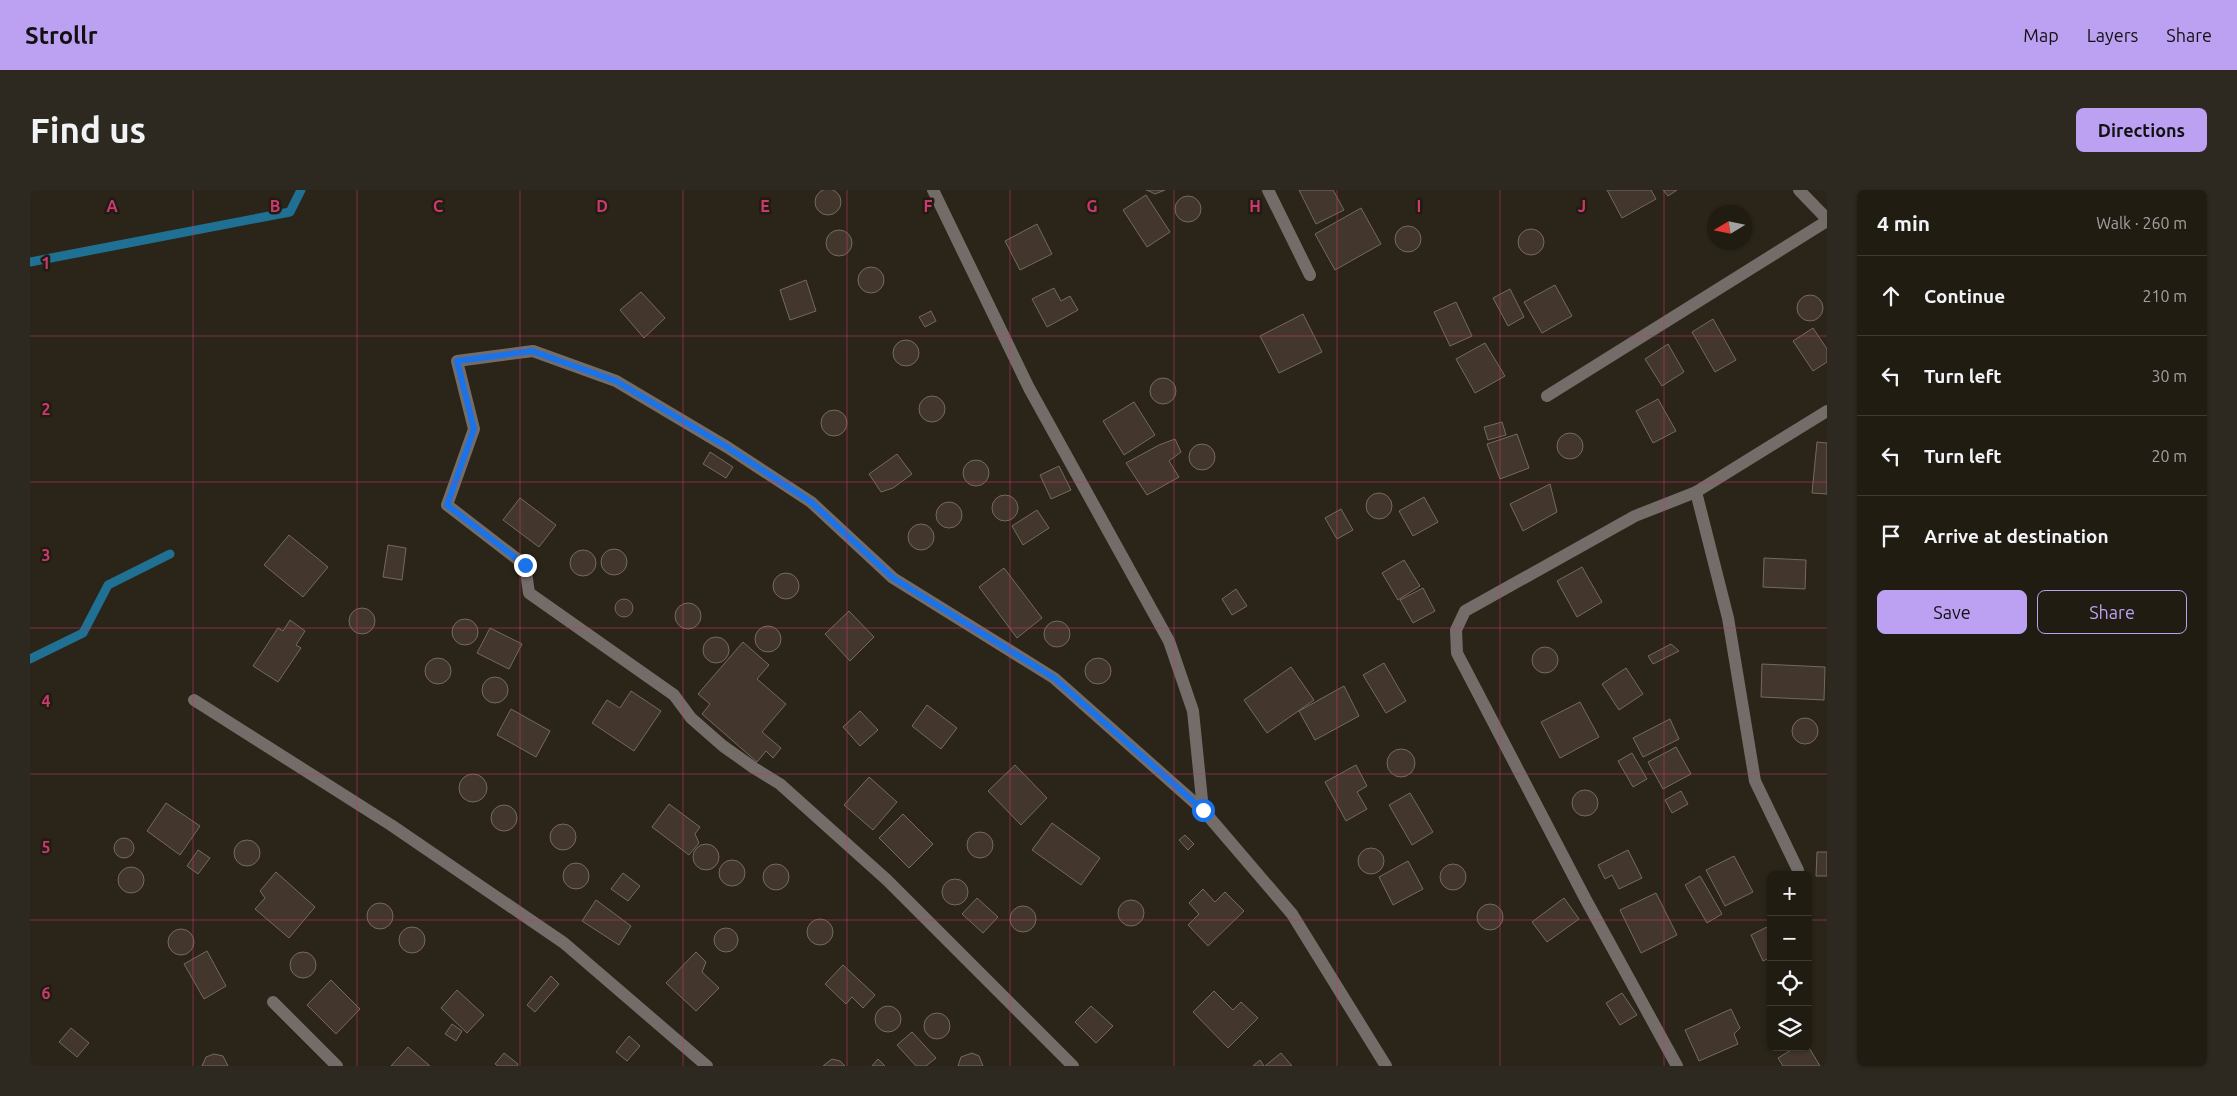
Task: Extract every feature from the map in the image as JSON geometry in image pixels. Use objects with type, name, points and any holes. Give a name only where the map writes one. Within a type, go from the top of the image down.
[{"type":"street","points":[[933,190],[1029,388],[1169,641],[1193,711],[1203,810]]},
{"type":"street","points":[[1268,190],[1310,275]]},
{"type":"street","points":[[1547,396],[1827,220],[1799,190]]},
{"type":"street","points":[[1073,1066],[887,880],[787,790],[723,746],[691,718],[674,695],[529,593],[525,565],[447,505],[474,429],[457,361],[532,351],[616,381],[727,447],[811,502],[893,578],[1054,678],[1203,810],[1292,914],[1386,1066]]},
{"type":"street","points":[[1676,1066],[1586,900],[1457,653],[1456,630],[1464,611],[1635,516],[1696,492],[1827,411]]},
{"type":"street","points":[[1696,492],[1728,618],[1755,781],[1798,870]]},
{"type":"street","points":[[194,700],[391,825],[564,944],[707,1066]]},
{"type":"street","points":[[273,1002],[337,1066]]},
{"type":"building","points":[[828,189],[837,193],[841,202],[837,211],[828,215],[819,211],[815,202],[819,193]]},
{"type":"building","points":[[1147,190],[1165,190],[1155,194]]},
{"type":"building","points":[[1299,190],[1333,190],[1344,210],[1316,224]]},
{"type":"building","points":[[1607,190],[1651,190],[1656,199],[1622,218]]},
{"type":"building","points":[[1663,190],[1677,190],[1668,196]]},
{"type":"building","points":[[1146,195],[1170,232],[1147,247],[1123,210]]},
{"type":"building","points":[[1188,196],[1197,200],[1201,209],[1197,218],[1188,222],[1179,218],[1175,209],[1179,200]]},
{"type":"building","points":[[1361,208],[1381,244],[1335,270],[1315,234]]},
{"type":"building","points":[[1037,224],[1052,254],[1020,270],[1005,241]]},
{"type":"building","points":[[1408,226],[1417,230],[1421,239],[1417,248],[1408,252],[1399,248],[1395,239],[1399,230]]},
{"type":"building","points":[[1531,229],[1540,233],[1544,242],[1540,251],[1531,255],[1522,251],[1518,242],[1522,233]]},
{"type":"building","points":[[839,230],[848,234],[852,243],[848,252],[839,256],[830,252],[826,243],[830,234]]},
{"type":"building","points":[[871,267],[881,270],[884,280],[881,290],[871,293],[861,290],[858,280],[861,270]]},
{"type":"building","points":[[806,280],[816,311],[790,320],[780,290]]},
{"type":"building","points":[[1555,285],[1572,316],[1542,333],[1524,302]]},
{"type":"building","points":[[1054,288],[1061,301],[1070,296],[1078,310],[1047,327],[1032,299]]},
{"type":"building","points":[[1510,289],[1524,317],[1508,326],[1493,298]]},
{"type":"building","points":[[641,292],[665,318],[644,338],[620,310]]},
{"type":"building","points":[[1810,295],[1819,299],[1823,308],[1819,317],[1810,321],[1801,317],[1797,308],[1801,299]]},
{"type":"building","points":[[1456,302],[1472,336],[1450,346],[1434,312]]},
{"type":"building","points":[[931,311],[936,321],[925,327],[919,317]]},
{"type":"building","points":[[1303,314],[1322,352],[1279,373],[1260,336]]},
{"type":"building","points":[[1713,319],[1736,360],[1715,372],[1692,332]]},
{"type":"building","points":[[1813,328],[1827,349],[1827,362],[1813,371],[1793,341]]},
{"type":"building","points":[[906,340],[915,344],[919,353],[915,362],[906,366],[897,362],[893,353],[897,344]]},
{"type":"building","points":[[1485,343],[1505,376],[1475,393],[1456,359]]},
{"type":"building","points":[[1668,344],[1684,372],[1662,386],[1645,359]]},
{"type":"building","points":[[1163,378],[1172,382],[1176,391],[1172,400],[1163,404],[1154,400],[1150,391],[1154,382]]},
{"type":"building","points":[[932,396],[941,400],[945,409],[941,418],[932,422],[923,418],[919,409],[923,400]]},
{"type":"building","points":[[1658,399],[1676,431],[1653,443],[1636,411]]},
{"type":"building","points":[[1134,402],[1155,435],[1124,455],[1103,421]]},
{"type":"building","points":[[834,410],[843,414],[847,423],[843,432],[834,436],[825,432],[821,423],[825,414]]},
{"type":"building","points":[[1502,422],[1506,435],[1488,440],[1484,427]]},
{"type":"building","points":[[1570,433],[1579,437],[1583,446],[1579,455],[1570,459],[1561,455],[1557,446],[1561,437]]},
{"type":"building","points":[[1517,434],[1529,468],[1500,479],[1487,444]]},
{"type":"building","points":[[1175,439],[1181,452],[1169,461],[1179,477],[1147,495],[1126,463],[1159,445]]},
{"type":"building","points":[[1817,442],[1827,443],[1827,494],[1812,493]]},
{"type":"building","points":[[1202,444],[1212,447],[1215,457],[1212,467],[1202,470],[1192,467],[1189,457],[1192,447]]},
{"type":"building","points":[[710,452],[733,467],[726,478],[703,464]]},
{"type":"building","points":[[897,454],[912,474],[893,488],[881,492],[869,474]]},
{"type":"building","points":[[976,460],[986,463],[989,473],[986,483],[976,486],[966,483],[963,473],[966,463]]},
{"type":"building","points":[[1059,466],[1071,490],[1051,499],[1040,475]]},
{"type":"building","points":[[1550,484],[1557,512],[1523,531],[1510,504]]},
{"type":"building","points":[[1379,493],[1388,497],[1392,506],[1388,515],[1379,519],[1370,515],[1366,506],[1370,497]]},
{"type":"building","points":[[1005,495],[1014,499],[1018,508],[1014,517],[1005,521],[996,517],[992,508],[996,499]]},
{"type":"building","points":[[1424,497],[1438,522],[1413,536],[1399,511]]},
{"type":"building","points":[[520,498],[556,525],[539,547],[503,520]]},
{"type":"building","points":[[949,502],[958,506],[962,515],[958,524],[949,528],[940,524],[936,515],[940,506]]},
{"type":"building","points":[[1341,509],[1353,530],[1337,539],[1325,518]]},
{"type":"building","points":[[1037,510],[1049,528],[1023,545],[1012,526]]},
{"type":"building","points":[[921,524],[931,527],[934,537],[931,547],[921,550],[911,547],[908,537],[911,527]]},
{"type":"building","points":[[289,535],[328,567],[303,597],[264,565]]},
{"type":"building","points":[[388,545],[406,548],[402,580],[383,577]]},
{"type":"building","points":[[614,549],[623,553],[627,562],[623,571],[614,575],[605,571],[601,562],[605,553]]},
{"type":"building","points":[[583,550],[593,553],[596,563],[593,573],[583,576],[573,573],[570,563],[573,553]]},
{"type":"building","points":[[1764,558],[1806,560],[1805,589],[1763,587]]},
{"type":"building","points":[[1404,560],[1420,586],[1398,600],[1382,573]]},
{"type":"building","points":[[1582,567],[1602,602],[1577,617],[1557,581]]},
{"type":"building","points":[[1004,568],[1042,618],[1017,638],[979,587]]},
{"type":"building","points":[[786,573],[795,577],[799,586],[795,595],[786,599],[777,595],[773,586],[777,577]]},
{"type":"building","points":[[1423,588],[1435,611],[1413,623],[1400,600]]},
{"type":"building","points":[[1236,589],[1247,606],[1232,615],[1222,599]]},
{"type":"building","points":[[624,599],[630,602],[633,608],[630,614],[624,617],[618,614],[615,608],[618,602]]},
{"type":"building","points":[[688,603],[698,606],[701,616],[698,626],[688,629],[678,626],[675,616],[678,606]]},
{"type":"building","points":[[362,608],[372,611],[375,621],[372,631],[362,634],[352,631],[349,621],[352,611]]},
{"type":"building","points":[[849,611],[874,637],[850,661],[825,634]]},
{"type":"building","points":[[465,619],[474,623],[478,632],[474,641],[465,645],[456,641],[452,632],[456,623]]},
{"type":"building","points":[[290,620],[305,631],[296,645],[301,648],[278,682],[253,666],[278,628],[283,631]]},
{"type":"building","points":[[1057,621],[1066,625],[1070,634],[1066,643],[1057,647],[1048,643],[1044,634],[1048,625]]},
{"type":"building","points":[[768,626],[777,630],[781,639],[777,648],[768,652],[759,648],[755,639],[759,630]]},
{"type":"building","points":[[490,628],[522,644],[509,669],[477,653]]},
{"type":"building","points":[[716,637],[725,641],[729,650],[725,659],[716,663],[707,659],[703,650],[707,641]]},
{"type":"building","points":[[743,642],[769,665],[757,679],[786,704],[762,732],[781,748],[773,758],[766,751],[757,762],[702,714],[710,704],[698,694]]},
{"type":"building","points":[[1671,644],[1679,651],[1653,664],[1648,656]]},
{"type":"building","points":[[1545,647],[1554,651],[1558,660],[1554,669],[1545,673],[1536,669],[1532,660],[1536,651]]},
{"type":"building","points":[[438,658],[448,661],[451,671],[448,681],[438,684],[428,681],[425,671],[428,661]]},
{"type":"building","points":[[1098,658],[1107,662],[1111,671],[1107,680],[1098,684],[1089,680],[1085,671],[1089,662]]},
{"type":"building","points":[[1384,663],[1406,701],[1386,713],[1363,675]]},
{"type":"building","points":[[1762,664],[1825,667],[1824,700],[1761,697]]},
{"type":"building","points":[[1291,667],[1314,700],[1267,733],[1244,700]]},
{"type":"building","points":[[1626,668],[1643,694],[1619,710],[1602,684]]},
{"type":"building","points":[[495,677],[504,681],[508,690],[504,699],[495,703],[486,699],[482,690],[486,681]]},
{"type":"building","points":[[1344,686],[1359,716],[1315,740],[1299,711]]},
{"type":"building","points":[[631,691],[661,711],[634,751],[592,723],[607,700],[620,708]]},
{"type":"building","points":[[1580,702],[1599,737],[1560,758],[1541,722]]},
{"type":"building","points":[[927,705],[957,728],[941,749],[912,726]]},
{"type":"building","points":[[511,709],[550,731],[536,757],[497,735]]},
{"type":"building","points":[[860,711],[878,730],[860,746],[843,727]]},
{"type":"building","points":[[1805,718],[1814,722],[1818,731],[1814,740],[1805,744],[1796,740],[1792,731],[1796,722]]},
{"type":"building","points":[[1670,719],[1679,739],[1643,757],[1633,738]]},
{"type":"building","points":[[1676,747],[1691,774],[1663,789],[1648,762]]},
{"type":"building","points":[[1401,749],[1411,753],[1415,763],[1411,773],[1401,777],[1391,773],[1387,763],[1391,753]]},
{"type":"building","points":[[1632,753],[1647,779],[1633,787],[1618,761]]},
{"type":"building","points":[[1015,765],[1047,798],[1021,825],[988,791]]},
{"type":"building","points":[[1356,765],[1367,786],[1357,792],[1367,809],[1346,821],[1325,782]]},
{"type":"building","points":[[473,774],[483,778],[487,788],[483,798],[473,802],[463,798],[459,788],[463,778]]},
{"type":"building","points":[[869,777],[897,802],[873,830],[844,805]]},
{"type":"building","points":[[1585,790],[1595,793],[1598,803],[1595,813],[1585,816],[1575,813],[1572,803],[1575,793]]},
{"type":"building","points":[[1681,791],[1688,804],[1672,813],[1665,800]]},
{"type":"building","points":[[1410,793],[1433,832],[1412,845],[1389,805]]},
{"type":"building","points":[[166,803],[200,826],[180,855],[147,831]]},
{"type":"building","points":[[669,804],[700,827],[695,834],[699,843],[689,855],[652,827]]},
{"type":"building","points":[[504,805],[514,808],[517,818],[514,828],[504,831],[494,828],[491,818],[494,808]]},
{"type":"building","points":[[903,814],[933,844],[909,868],[879,838]]},
{"type":"building","points":[[1052,823],[1100,858],[1081,885],[1032,850]]},
{"type":"building","points":[[563,824],[572,828],[576,837],[572,846],[563,850],[554,846],[550,837],[554,828]]},
{"type":"building","points":[[980,832],[990,835],[993,845],[990,855],[980,858],[970,855],[967,845],[970,835]]},
{"type":"building","points":[[1185,835],[1194,844],[1188,850],[1179,840]]},
{"type":"building","points":[[120,838],[128,838],[134,844],[134,852],[128,858],[120,858],[114,852],[114,844]]},
{"type":"building","points":[[247,840],[256,844],[260,853],[256,862],[247,866],[238,862],[234,853],[238,844]]},
{"type":"building","points":[[706,844],[715,848],[719,857],[715,866],[706,870],[697,866],[693,857],[697,848]]},
{"type":"building","points":[[1371,848],[1380,852],[1384,861],[1380,870],[1371,874],[1362,870],[1358,861],[1362,852]]},
{"type":"building","points":[[198,850],[210,858],[198,874],[187,866]]},
{"type":"building","points":[[1628,850],[1642,878],[1619,889],[1612,875],[1605,879],[1598,865]]},
{"type":"building","points":[[1817,852],[1827,852],[1827,876],[1816,876]]},
{"type":"building","points":[[1734,856],[1753,892],[1725,906],[1706,870]]},
{"type":"building","points":[[732,860],[741,864],[745,873],[741,882],[732,886],[723,882],[719,873],[723,864]]},
{"type":"building","points":[[1408,861],[1423,889],[1393,905],[1379,877]]},
{"type":"building","points":[[576,863],[585,867],[589,876],[585,885],[576,889],[567,885],[563,876],[567,867]]},
{"type":"building","points":[[776,864],[785,868],[789,877],[785,886],[776,890],[767,886],[763,877],[767,868]]},
{"type":"building","points":[[1453,864],[1462,868],[1466,877],[1462,886],[1453,890],[1444,886],[1440,877],[1444,868]]},
{"type":"building","points":[[131,867],[140,871],[144,880],[140,889],[131,893],[122,889],[118,880],[122,871]]},
{"type":"building","points":[[276,872],[315,907],[289,938],[255,909],[265,898],[260,891]]},
{"type":"building","points":[[623,873],[640,886],[628,901],[611,889]]},
{"type":"building","points":[[1700,876],[1722,914],[1707,923],[1685,885]]},
{"type":"building","points":[[955,879],[965,882],[968,892],[965,902],[955,905],[945,902],[942,892],[945,882]]},
{"type":"building","points":[[1203,889],[1215,902],[1225,892],[1244,911],[1208,946],[1188,925],[1199,914],[1189,903]]},
{"type":"building","points":[[1656,893],[1677,935],[1641,953],[1620,910]]},
{"type":"building","points":[[977,898],[998,917],[983,933],[962,914]]},
{"type":"building","points":[[1564,898],[1579,919],[1547,942],[1532,922]]},
{"type":"building","points":[[596,900],[631,926],[619,945],[582,921]]},
{"type":"building","points":[[1131,900],[1140,904],[1144,913],[1140,922],[1131,926],[1122,922],[1118,913],[1122,904]]},
{"type":"building","points":[[380,903],[390,906],[393,916],[390,926],[380,929],[370,926],[367,916],[370,906]]},
{"type":"building","points":[[1490,904],[1499,908],[1503,917],[1499,926],[1490,930],[1481,926],[1477,917],[1481,908]]},
{"type":"building","points":[[1023,906],[1032,910],[1036,919],[1032,928],[1023,932],[1014,928],[1010,919],[1014,910]]},
{"type":"building","points":[[820,919],[829,923],[833,932],[829,941],[820,945],[811,941],[807,932],[811,923]]},
{"type":"building","points":[[412,927],[422,930],[425,940],[422,950],[412,953],[402,950],[399,940],[402,930]]},
{"type":"building","points":[[1767,927],[1767,959],[1763,961],[1751,935]]},
{"type":"building","points":[[726,928],[731,929],[737,935],[737,945],[731,951],[726,952],[721,951],[715,945],[714,940],[715,935],[721,929]]},
{"type":"building","points":[[181,929],[190,933],[194,942],[190,951],[181,955],[172,951],[168,942],[172,933]]},
{"type":"building","points":[[207,951],[226,986],[204,999],[184,964]]},
{"type":"building","points":[[303,952],[313,955],[316,965],[313,975],[303,978],[293,975],[290,965],[293,955]]},
{"type":"building","points":[[696,952],[706,962],[702,972],[719,988],[696,1011],[666,983]]},
{"type":"building","points":[[843,965],[875,995],[863,1008],[852,997],[846,1004],[825,984]]},
{"type":"building","points":[[551,976],[559,984],[535,1012],[527,1005]]},
{"type":"building","points":[[331,980],[360,1009],[336,1034],[307,1005]]},
{"type":"building","points":[[457,990],[484,1015],[467,1033],[441,1008]]},
{"type":"building","points":[[1214,991],[1233,1010],[1241,1002],[1258,1018],[1228,1048],[1193,1012]]},
{"type":"building","points":[[1622,993],[1637,1015],[1620,1025],[1606,1003]]},
{"type":"building","points":[[888,1006],[897,1010],[901,1019],[897,1028],[888,1032],[879,1028],[875,1019],[879,1010]]},
{"type":"building","points":[[1091,1006],[1113,1026],[1096,1043],[1075,1022]]},
{"type":"building","points":[[1731,1009],[1740,1028],[1734,1034],[1738,1044],[1699,1061],[1685,1030]]},
{"type":"building","points":[[937,1013],[946,1017],[950,1026],[946,1035],[937,1039],[928,1035],[924,1026],[928,1017]]},
{"type":"building","points":[[452,1024],[462,1031],[456,1041],[445,1034]]},
{"type":"building","points":[[71,1028],[89,1043],[77,1057],[59,1042]]},
{"type":"building","points":[[912,1032],[936,1058],[926,1066],[916,1066],[897,1045]]},
{"type":"building","points":[[629,1036],[640,1046],[627,1061],[616,1052]]},
{"type":"building","points":[[408,1047],[430,1066],[391,1066]]},
{"type":"building","points":[[1789,1051],[1811,1051],[1820,1066],[1783,1066],[1778,1058]]},
{"type":"building","points":[[504,1053],[518,1064],[517,1066],[498,1066],[495,1064]]},
{"type":"building","points":[[972,1053],[979,1056],[983,1066],[958,1066],[961,1057]]},
{"type":"building","points":[[1281,1053],[1292,1066],[1265,1066]]},
{"type":"building","points":[[214,1054],[223,1056],[228,1066],[202,1066],[206,1057]]},
{"type":"building","points":[[832,1059],[840,1061],[845,1066],[823,1066]]},
{"type":"building","points":[[878,1059],[885,1066],[872,1066]]},
{"type":"building","points":[[1260,1060],[1264,1066],[1253,1066]]},
{"type":"waterway","points":[[30,262],[290,212],[301,190]]},
{"type":"waterway","points":[[30,659],[83,633],[108,585],[170,554]]},
{"type":"route","points":[[525,565],[447,505],[474,429],[457,361],[532,351],[616,381],[727,447],[811,502],[893,578],[1054,678],[1203,810]]}]
